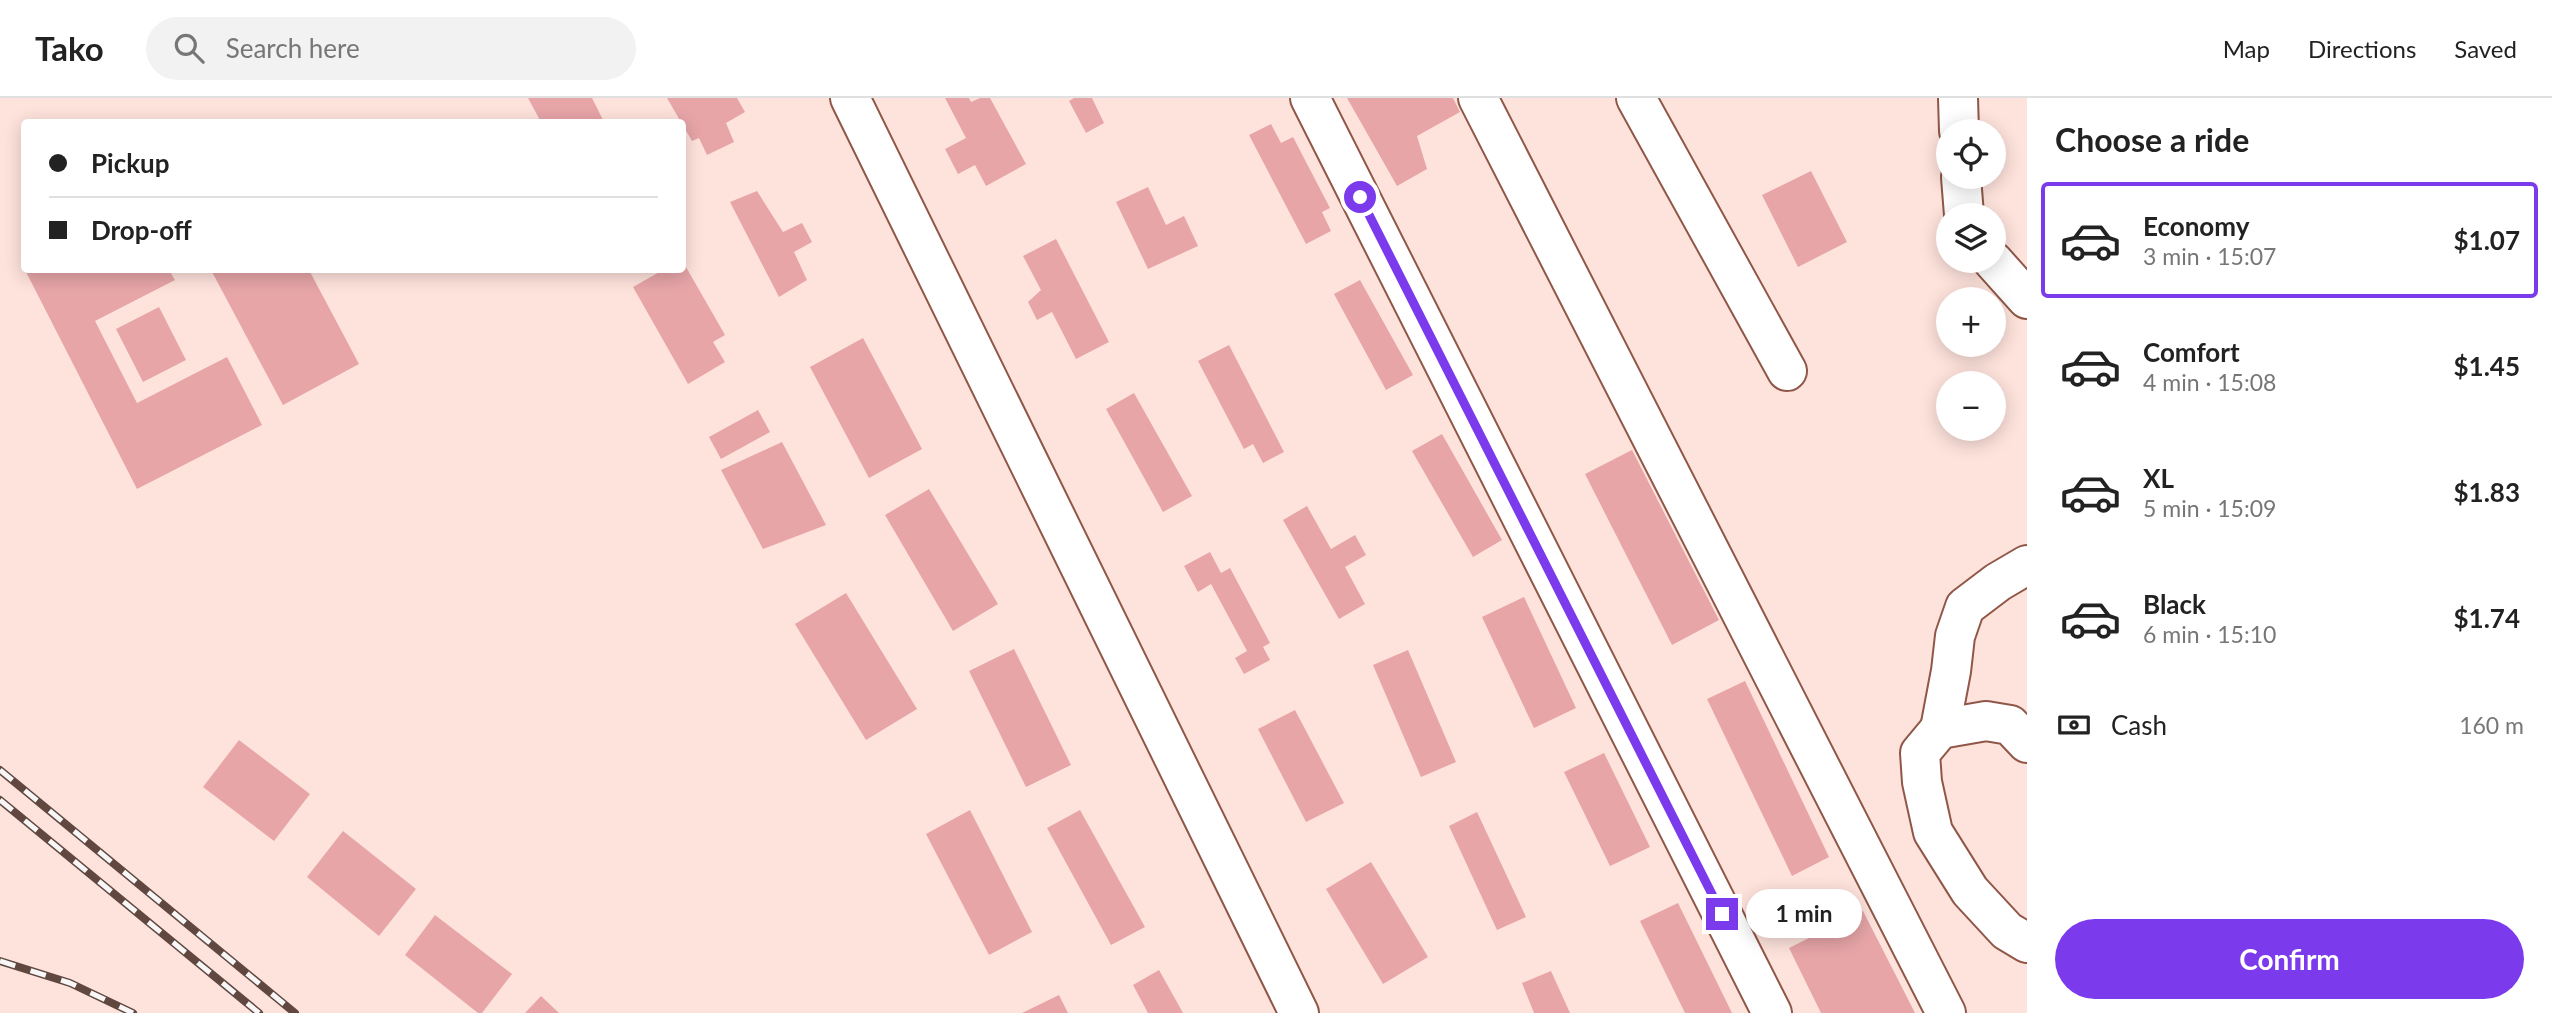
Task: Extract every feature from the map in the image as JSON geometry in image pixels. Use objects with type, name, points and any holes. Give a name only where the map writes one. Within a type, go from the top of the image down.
[{"type":"street","points":[[850,98],[1299,1013]]},
{"type":"street","points":[[1310,98],[1772,1013]]},
{"type":"street","points":[[1478,98],[1946,1013]]},
{"type":"street","points":[[1636,98],[1787,371]]},
{"type":"street","points":[[1958,98],[1959,119]]},
{"type":"street","points":[[2004,273],[2027,299]]},
{"type":"street","points":[[2027,565],[1997,582],[1965,607],[1955,636],[1940,729],[1920,753],[1922,782],[1933,832],[1970,891],[2007,931],[2027,943]]},
{"type":"street","points":[[1940,729],[1986,721],[2010,724],[2027,743]]},
{"type":"building","points":[[528,98],[592,98],[602,119],[539,119]]},
{"type":"building","points":[[667,98],[737,98],[745,112],[726,123],[734,142],[707,155],[699,138],[692,141],[686,131],[686,119],[679,119]]},
{"type":"building","points":[[945,98],[969,98],[971,102],[990,98],[1026,164],[986,186],[975,165],[958,174],[945,149],[966,138]]},
{"type":"building","points":[[1074,98],[1092,98],[1104,123],[1086,133],[1069,101]]},
{"type":"building","points":[[1347,98],[1453,98],[1460,112],[1417,136],[1427,169],[1397,186]]},
{"type":"building","points":[[1271,124],[1281,143],[1293,137],[1330,208],[1322,212],[1331,231],[1306,244],[1249,135]]},
{"type":"building","points":[[1811,171],[1847,242],[1798,267],[1762,195]]},
{"type":"building","points":[[1148,187],[1166,225],[1184,216],[1198,246],[1148,269],[1116,202]]},
{"type":"building","points":[[757,191],[783,232],[802,223],[812,242],[794,252],[807,280],[779,297],[730,202]]},
{"type":"building","points":[[1056,239],[1109,342],[1076,359],[1052,312],[1037,320],[1028,302],[1041,290],[1023,256]]},
{"type":"building","points":[[686,267],[725,335],[713,342],[725,362],[688,384],[633,287],[658,273],[686,273]]},
{"type":"building","points":[[27,273],[171,273],[175,280],[95,321],[137,403],[227,357],[262,425],[137,489]]},
{"type":"building","points":[[213,273],[311,273],[359,364],[283,405]]},
{"type":"building","points":[[1360,280],[1413,375],[1386,390],[1334,294]]},
{"type":"building","points":[[159,307],[186,360],[143,382],[116,329]]},
{"type":"building","points":[[863,338],[922,449],[869,478],[810,367]]},
{"type":"building","points":[[1229,345],[1284,452],[1263,463],[1253,444],[1244,449],[1198,361]]},
{"type":"building","points":[[1134,393],[1192,496],[1163,512],[1106,409]]},
{"type":"building","points":[[758,410],[770,432],[721,459],[709,437]]},
{"type":"building","points":[[1442,434],[1502,540],[1473,557],[1412,451]]},
{"type":"building","points":[[782,442],[826,525],[763,549],[721,470]]},
{"type":"building","points":[[1632,450],[1719,620],[1672,645],[1585,474]]},
{"type":"building","points":[[929,489],[998,604],[953,631],[885,515]]},
{"type":"building","points":[[1307,506],[1331,549],[1355,535],[1366,555],[1345,567],[1365,604],[1339,619],[1283,520]]},
{"type":"building","points":[[1210,552],[1221,573],[1230,568],[1270,643],[1263,647],[1270,660],[1244,674],[1235,658],[1247,651],[1211,584],[1198,592],[1184,566]]},
{"type":"building","points":[[846,593],[917,709],[866,740],[795,624]]},
{"type":"building","points":[[1524,597],[1576,708],[1534,728],[1482,617]]},
{"type":"building","points":[[1014,649],[1071,765],[1026,787],[969,671]]},
{"type":"building","points":[[1408,650],[1456,762],[1421,777],[1373,665]]},
{"type":"building","points":[[1745,681],[1829,857],[1792,876],[1707,699]]},
{"type":"building","points":[[1295,710],[1344,803],[1306,822],[1258,729]]},
{"type":"building","points":[[239,740],[310,794],[274,841],[203,787]]},
{"type":"building","points":[[1604,753],[1650,847],[1610,866],[1564,772]]},
{"type":"building","points":[[970,810],[1032,932],[989,955],[926,834]]},
{"type":"building","points":[[1080,810],[1145,927],[1111,945],[1047,828]]},
{"type":"building","points":[[1477,812],[1526,917],[1497,930],[1449,826]]},
{"type":"building","points":[[343,831],[416,889],[379,936],[307,877]]},
{"type":"building","points":[[1371,862],[1428,957],[1383,984],[1326,889]]},
{"type":"building","points":[[1678,903],[1732,1013],[1685,1013],[1640,921]]},
{"type":"building","points":[[1863,911],[1915,1013],[1821,1013],[1789,948]]},
{"type":"building","points":[[435,915],[512,974],[482,1013],[478,1013],[405,955]]},
{"type":"building","points":[[1159,970],[1183,1013],[1148,1013],[1133,985]]},
{"type":"building","points":[[1551,971],[1570,1013],[1534,1013],[1522,983]]},
{"type":"building","points":[[1059,995],[1068,1013],[1022,1013]]},
{"type":"building","points":[[541,996],[559,1013],[525,1013]]},
{"type":"railway","points":[[0,770],[295,1013]]},
{"type":"railway","points":[[0,800],[259,1013]]},
{"type":"railway","points":[[0,961],[70,983],[133,1013]]},
{"type":"route","points":[[1360,197],[1722,914]]}]
